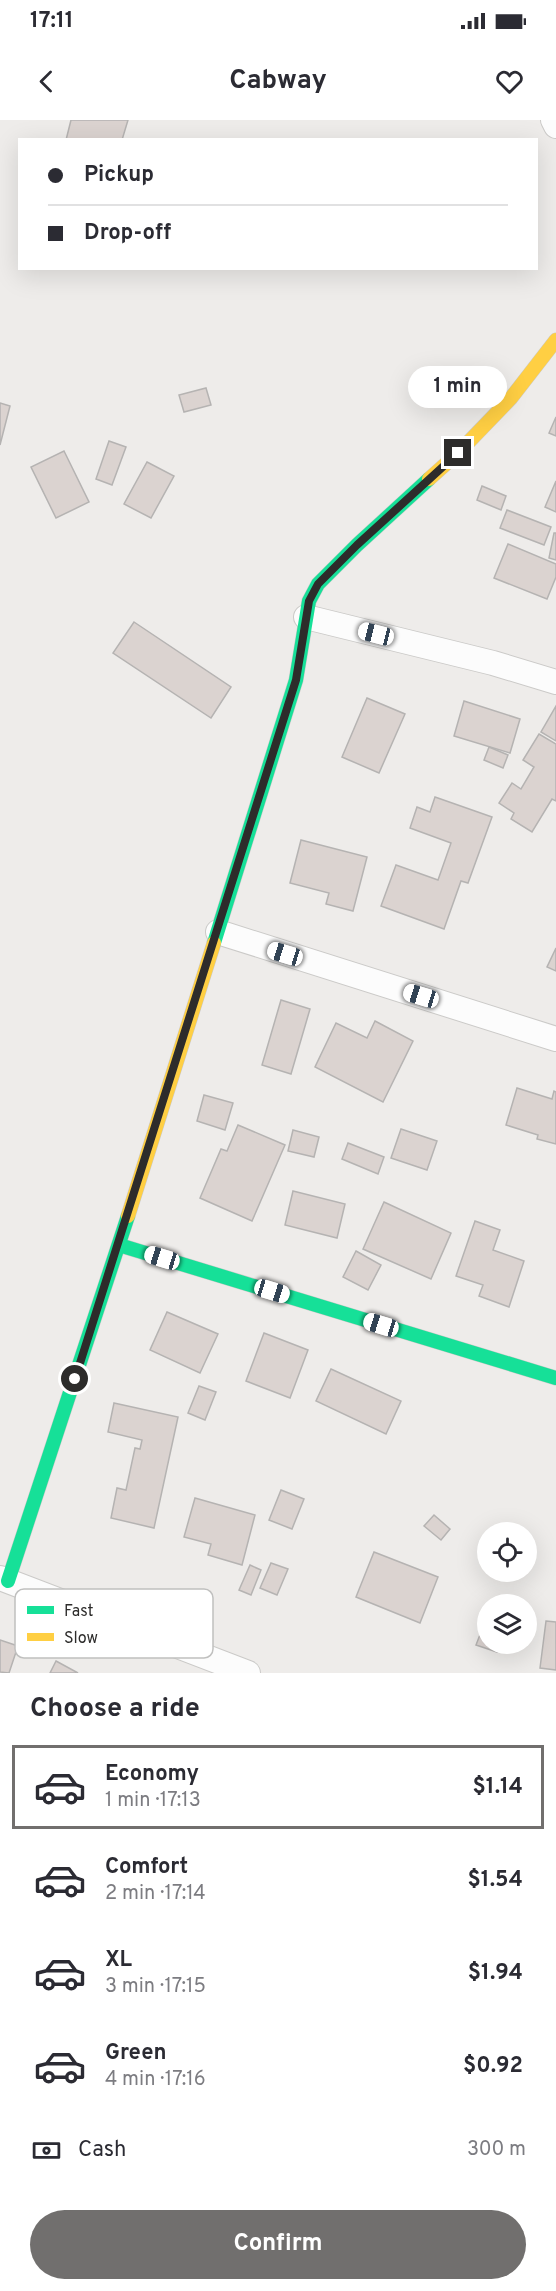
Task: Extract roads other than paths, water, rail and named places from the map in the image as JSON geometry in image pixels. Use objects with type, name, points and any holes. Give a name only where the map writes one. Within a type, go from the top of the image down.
[{"type":"street","points":[[553,120],[556,126]]},
{"type":"street","points":[[28,1589],[4,1580],[119,1245],[218,932],[296,680],[309,601],[318,584],[357,545],[458,453],[511,398],[556,340]]},
{"type":"street","points":[[306,617],[493,663],[556,682]]},
{"type":"street","points":[[218,932],[556,1039]]},
{"type":"street","points":[[119,1245],[556,1378]]},
{"type":"street","points":[[209,1658],[248,1673]]}]
